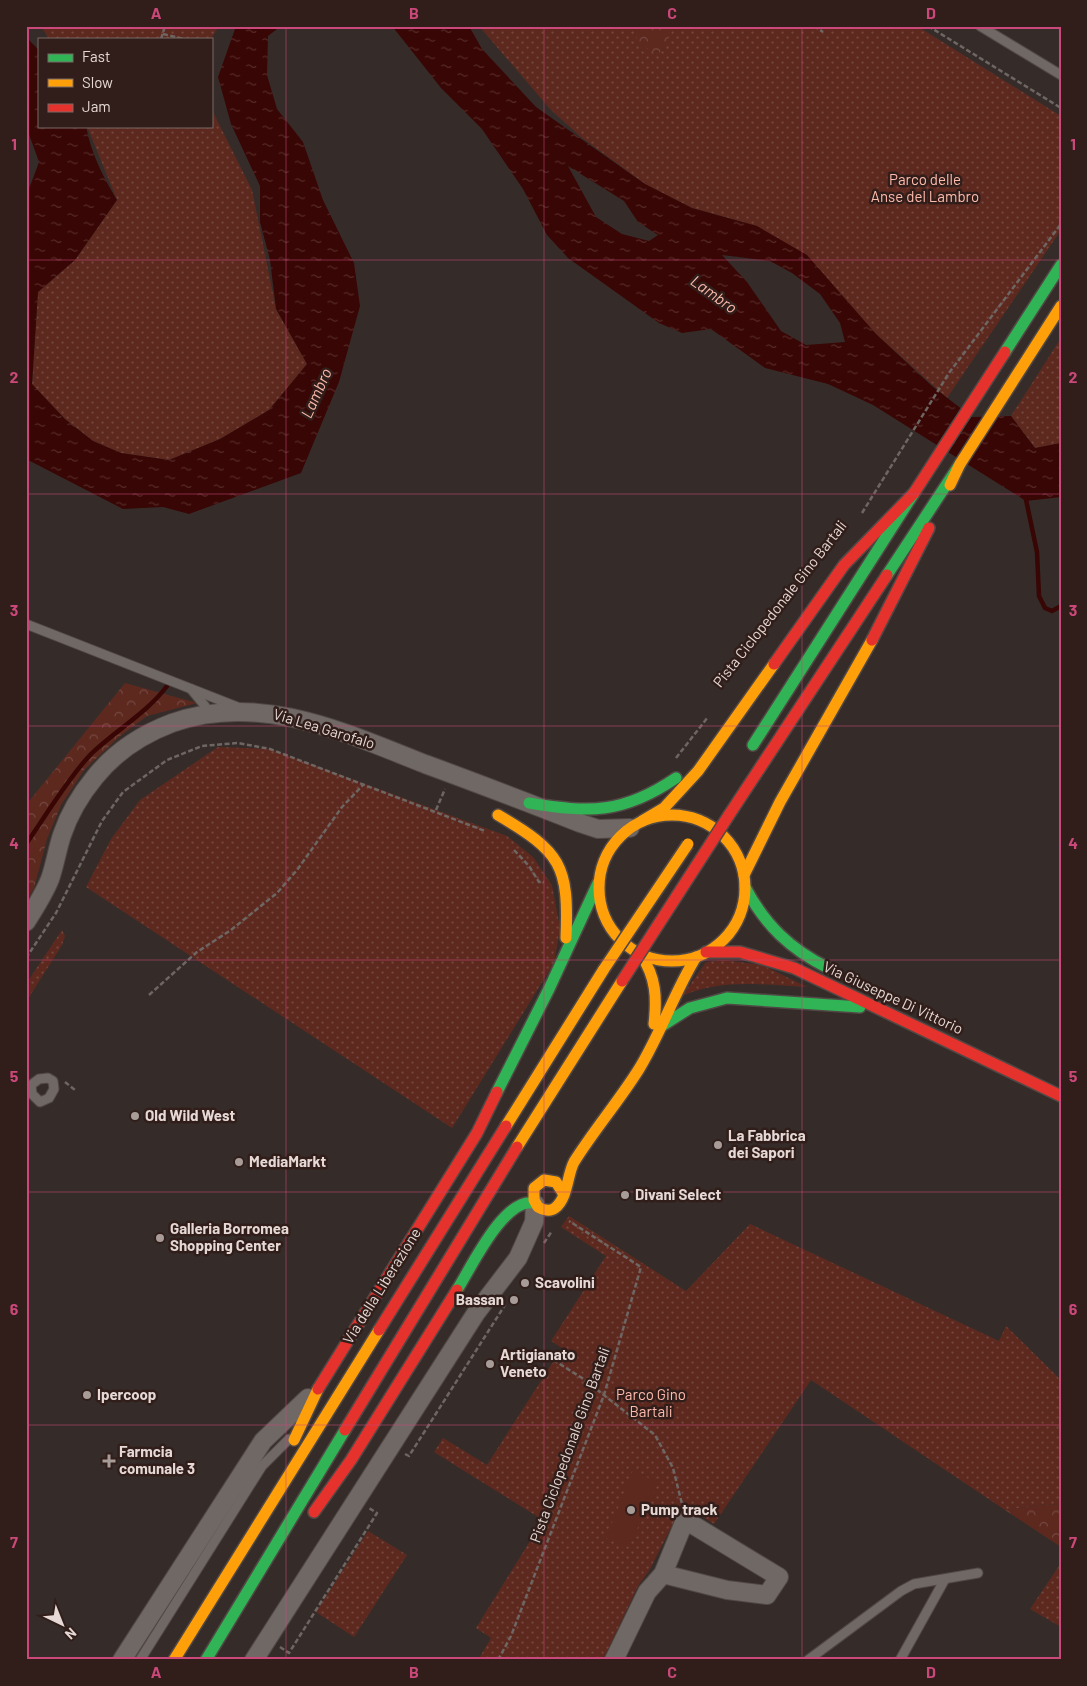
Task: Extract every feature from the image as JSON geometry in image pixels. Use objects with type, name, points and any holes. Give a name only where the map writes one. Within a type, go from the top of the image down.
[{"type":"main road","points":[[746,756],[1061,265]]},
{"type":"main road","points":[[206,1660],[484,1200],[622,981],[992,415],[1061,306]]},
{"type":"main road","points":[[744,874],[780,802],[884,619],[960,464]]},
{"type":"main road","points":[[651,1046],[656,1002],[655,981],[650,966],[642,955],[620,940],[610,928],[600,903],[598,883],[605,856],[616,840],[636,824],[664,808],[686,786],[844,565],[914,493]]},
{"type":"main road","points":[[529,803],[585,811],[606,810],[646,797],[673,781],[704,753],[754,692]]},
{"type":"main road","points":[[559,1210],[572,1167],[651,1046],[680,982],[701,955],[725,938],[740,914],[745,886],[744,874],[733,847],[713,827],[696,818],[678,814],[660,815],[636,824]]},
{"type":"main road","points":[[174,1660],[604,969],[709,814]]},
{"type":"main road","points":[[498,816],[536,837],[548,847],[558,861],[564,875],[568,900],[565,956]]},
{"type":"main road","name":"Via della Liberazione","points":[[318,1389],[477,1133],[565,956],[598,883]]},
{"type":"main road","name":"Via Giuseppe Di Vittorio","points":[[745,886],[766,924],[778,936],[821,965],[839,974]]},
{"type":"main road","name":"Via Giuseppe Di Vittorio","points":[[701,955],[728,949],[757,954],[794,968],[1061,1096]]},
{"type":"main road","points":[[642,955],[668,961],[701,955]]},
{"type":"main road","points":[[660,1027],[690,1008],[727,998],[841,1004],[877,1009]]},
{"type":"main road","points":[[535,1203],[533,1190],[537,1184],[565,1166],[586,1145]]},
{"type":"main road","points":[[544,1180],[556,1182],[559,1210]]},
{"type":"main road","points":[[306,1521],[338,1480],[500,1222],[510,1210],[520,1203],[535,1203],[546,1211],[559,1210]]},
{"type":"main road","points":[[259,1524],[298,1430],[318,1389]]},
{"type":"main road","points":[[241,1604],[294,1536]]},
{"type":"street","name":"Via Lea Garofalo","points":[[26,922],[50,880],[62,836],[72,813],[96,776],[114,758],[149,732],[192,716],[249,711],[294,717],[347,733],[451,774],[598,828],[636,824]]},
{"type":"street","points":[[518,1258],[534,1222],[535,1203]]},
{"type":"street","points":[[254,1660],[476,1313],[518,1258],[559,1210]]},
{"type":"street","name":"Via della Liberazione","points":[[122,1660],[263,1441],[318,1389]]},
{"type":"street","points":[[614,1660],[647,1592],[662,1574],[685,1520],[779,1577],[767,1595],[727,1590],[662,1574]]},
{"type":"lane","points":[[980,26],[1061,75]]},
{"type":"lane","points":[[26,624],[249,711]]},
{"type":"lane","points":[[189,687],[205,706],[207,714]]},
{"type":"lane","points":[[140,1660],[262,1466],[298,1430]]},
{"type":"lane","points":[[808,1660],[901,1591],[914,1584],[978,1573]]},
{"type":"lane","points":[[900,1660],[945,1579]]},
{"type":"path","points":[[161,38],[165,26]]},
{"type":"path","points":[[814,26],[823,32]]},
{"type":"path","points":[[928,26],[1061,108]]},
{"type":"path","points":[[163,34],[180,38]]},
{"type":"path","name":"Pista Ciclopedonale Gino Bartali","points":[[860,517],[949,373],[1061,224]]},
{"type":"path","points":[[668,763],[682,751],[710,714]]},
{"type":"path","points":[[26,958],[53,918],[102,821],[123,792],[167,760],[202,746],[238,743],[270,749],[436,810],[451,774]]},
{"type":"path","points":[[149,995],[197,952],[231,930],[277,893],[298,870],[342,807],[364,784]]},
{"type":"path","points":[[62,1079],[75,1090]]},
{"type":"path","points":[[540,1249],[559,1210]]},
{"type":"path","name":"Pista Ciclopedonale Gino Bartali","points":[[498,1660],[511,1636],[604,1395],[641,1267],[559,1210]]},
{"type":"path","points":[[399,1450],[409,1456],[509,1298]]},
{"type":"path","points":[[547,1356],[582,1378],[647,1429],[662,1444],[674,1468],[685,1520]]},
{"type":"path","points":[[277,1645],[289,1652],[377,1513],[364,1505]]},
{"type":"green space","points":[[41,26],[219,26],[212,38],[48,38]]},
{"type":"green space","name":"Parco delle Anse del Lambro","points":[[479,26],[917,26],[1061,116],[1061,230],[947,398],[876,334],[852,308],[757,226],[692,208],[645,184],[581,137],[551,110]]},
{"type":"green space","points":[[637,26],[675,26],[658,56],[637,41]]},
{"type":"green space","points":[[212,110],[252,190],[276,309],[307,364],[269,410],[220,439],[169,460],[121,453],[93,441],[65,419],[32,385],[38,292],[75,260],[117,200],[88,128],[212,128]]},
{"type":"green space","points":[[1061,338],[1061,443],[1035,448],[1011,416]]},
{"type":"green space","points":[[125,683],[197,703],[147,716],[120,736],[84,770],[61,805],[47,839],[34,888],[26,902],[26,805]]},
{"type":"green space","points":[[218,747],[270,749],[507,836],[533,857],[552,885],[560,928],[554,963],[452,1128],[86,887],[111,839],[140,800]]},
{"type":"green space","points":[[62,930],[65,936],[62,945],[26,1002],[26,984]]},
{"type":"green space","points":[[724,960],[762,965],[807,987],[759,984],[728,985],[697,990],[682,996],[706,962]]},
{"type":"green space","name":"Parco Gino Bartali","points":[[569,1216],[686,1291],[750,1224],[999,1341],[1006,1326],[1061,1380],[1061,1505],[1046,1504],[1005,1510],[811,1380],[714,1524],[683,1504],[649,1571],[638,1586],[603,1660],[478,1660],[491,1638],[476,1628],[543,1520],[434,1452],[443,1438],[487,1465],[562,1348],[551,1341],[606,1256],[561,1227]]},
{"type":"green space","name":"Pump track","points":[[633,1470],[658,1483],[629,1547],[606,1538]]},
{"type":"green space","points":[[1046,1504],[1061,1505],[1061,1547],[1005,1510]]},
{"type":"green space","points":[[368,1531],[407,1555],[354,1637],[316,1612]]},
{"type":"green space","points":[[1061,1563],[1061,1627],[1030,1609]]},
{"type":"water","name":"Lambro","points":[[236,26],[281,26],[268,36],[267,75],[277,109],[303,142],[323,200],[354,263],[360,306],[339,382],[301,473],[189,514],[163,507],[123,509],[28,460],[26,453],[26,197],[39,162],[26,126],[26,37],[38,49],[38,128],[86,128],[98,164],[117,200],[75,260],[38,292],[32,384],[65,419],[93,441],[121,453],[169,460],[220,439],[269,410],[307,364],[276,309],[270,260],[260,222],[260,186],[231,124],[218,77]]},
{"type":"water","name":"Lambro","points":[[392,26],[469,26],[482,49],[536,107],[645,184],[692,208],[757,226],[807,255],[876,334],[932,386],[972,417],[1011,416],[1035,448],[1061,443],[1061,497],[1026,501],[873,405],[828,384],[765,368],[711,329],[682,333],[659,323],[568,258],[547,235],[523,189],[482,129],[441,88]],"holes":[[[568,166],[624,201],[638,222],[658,235],[649,241],[622,234],[596,217]],[[722,255],[770,261],[792,273],[820,294],[840,323],[845,342],[806,345],[781,331],[747,282]]]},
{"type":"waterway","points":[[1025,495],[1037,552],[1039,596],[1045,608],[1052,611],[1061,606]]},
{"type":"waterway","points":[[26,844],[82,764],[101,745],[150,705],[167,686]]},
{"type":"traffic: fast","points":[[1005,352],[1061,265]]},
{"type":"traffic: fast","points":[[887,575],[960,464]]},
{"type":"traffic: fast","points":[[753,745],[914,493]]},
{"type":"traffic: fast","points":[[529,803],[570,808],[606,808],[639,798],[657,790],[676,778]]},
{"type":"traffic: fast","points":[[497,1092],[549,989],[598,883]]},
{"type":"traffic: fast","points":[[745,887],[761,913],[780,935],[802,953],[828,968]]},
{"type":"traffic: fast","points":[[660,1027],[690,1008],[727,998],[860,1007]]},
{"type":"traffic: fast","points":[[457,1290],[489,1236],[500,1222],[511,1211],[523,1204],[534,1203]]},
{"type":"traffic: fast","points":[[206,1660],[345,1430]]},
{"type":"traffic: slow","points":[[950,485],[960,464],[1061,306]]},
{"type":"traffic: slow","points":[[744,875],[780,802],[872,640]]},
{"type":"traffic: slow","points":[[642,821],[664,808],[698,771],[774,664]]},
{"type":"traffic: slow","points":[[498,815],[536,840],[557,863],[566,893],[566,938]]},
{"type":"traffic: slow","points":[[672,815],[700,820],[724,836],[740,860],[745,888],[740,916],[724,940],[700,956],[672,961],[644,956],[620,940],[604,916],[599,888],[604,860],[620,836],[644,820],[672,815]]},
{"type":"traffic: slow","points":[[604,969],[688,844]]},
{"type":"traffic: slow","points":[[641,955],[650,971],[654,988],[654,1024]]},
{"type":"traffic: slow","points":[[563,1193],[556,1182],[544,1180],[534,1188],[534,1200],[538,1207],[546,1210],[551,1210],[559,1204],[565,1192],[574,1162],[639,1069],[696,957]]},
{"type":"traffic: slow","points":[[506,1126],[604,969]]},
{"type":"traffic: slow","points":[[517,1147],[622,981]]},
{"type":"traffic: slow","points":[[174,1660],[379,1330]]},
{"type":"traffic: slow","points":[[294,1440],[318,1389]]},
{"type":"traffic: jam","points":[[774,664],[844,565],[914,493],[1005,352]]},
{"type":"traffic: jam","points":[[872,640],[929,528]]},
{"type":"traffic: jam","points":[[729,815],[887,575]]},
{"type":"traffic: jam","points":[[622,981],[729,815]]},
{"type":"traffic: jam","points":[[706,952],[740,952],[794,968],[1061,1096]]},
{"type":"traffic: jam","points":[[318,1389],[477,1133],[497,1092]]},
{"type":"traffic: jam","points":[[379,1330],[506,1126]]},
{"type":"traffic: jam","points":[[345,1430],[517,1147]]},
{"type":"traffic: jam","points":[[314,1512],[351,1460],[457,1290]]},
{"type":"place","name":"Old Wild West","points":[[135,1116]]},
{"type":"place","name":"La Fabbrica dei Sapori","points":[[718,1145]]},
{"type":"place","name":"MediaMarkt","points":[[239,1162]]},
{"type":"place","name":"Divani Select","points":[[625,1195]]},
{"type":"place","name":"Galleria Borromea Shopping Center","points":[[160,1238]]},
{"type":"place","name":"Scavolini","points":[[525,1283]]},
{"type":"place","name":"Bassan","points":[[514,1300]]},
{"type":"place","name":"Artigianato Veneto","points":[[490,1364]]},
{"type":"place","name":"Ipercoop","points":[[87,1395]]},
{"type":"place","name":"Farmcia comunale 3","points":[[109,1461]]},
{"type":"place","name":"Pump track","points":[[631,1510]]}]
